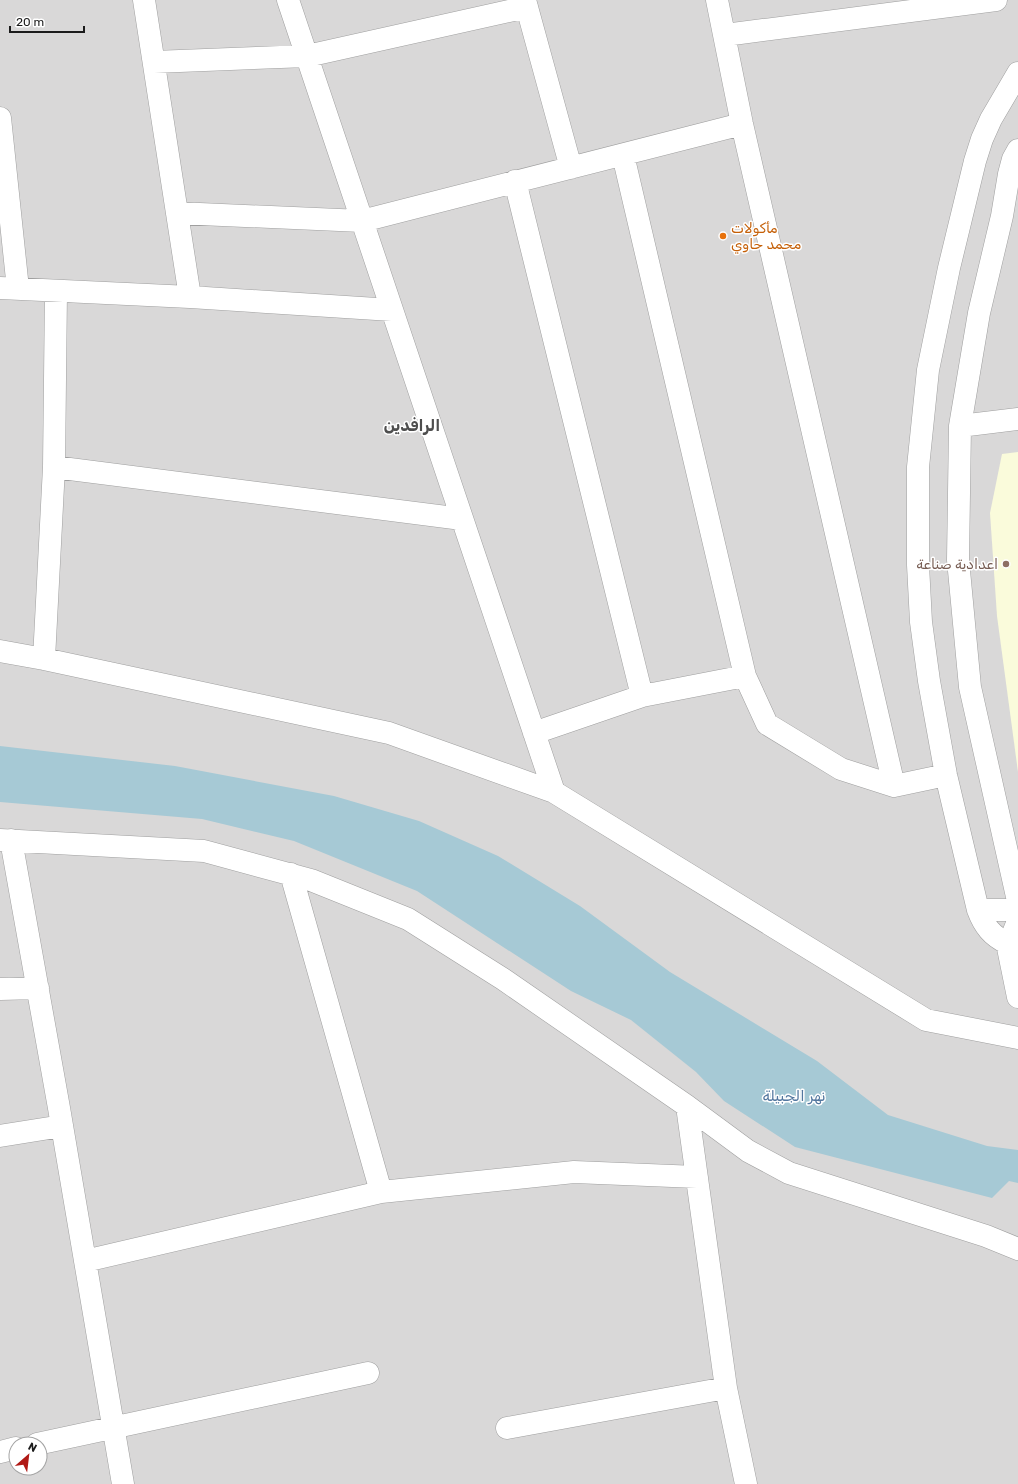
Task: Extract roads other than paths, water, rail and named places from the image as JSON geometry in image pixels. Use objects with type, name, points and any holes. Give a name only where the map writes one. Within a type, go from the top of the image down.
[{"type":"street","points":[[144,0],[190,297]]},
{"type":"street","points":[[288,0],[554,792]]},
{"type":"street","points":[[717,0],[742,124],[894,786]]},
{"type":"street","points":[[725,35],[996,0]]},
{"type":"street","points":[[154,62],[307,56],[526,3],[571,168]]},
{"type":"street","points":[[1007,943],[997,938],[988,930],[982,921],[978,910],[946,775],[928,681],[921,615],[918,565],[918,467],[928,370],[951,261],[975,161],[988,126],[1018,73]]},
{"type":"street","points":[[0,118],[9,289],[190,297],[392,310]]},
{"type":"street","points":[[177,213],[362,221],[742,124]]},
{"type":"street","points":[[1018,150],[1013,159],[1009,174],[1010,216],[979,314],[960,426],[958,560],[970,686],[1018,901]]},
{"type":"street","points":[[623,155],[745,676],[767,724],[841,769],[894,786],[946,775]]},
{"type":"street","points":[[515,181],[642,696]]},
{"type":"street","points":[[44,659],[54,468],[56,291]]},
{"type":"street","points":[[960,426],[1018,419]]},
{"type":"street","points":[[54,468],[462,520]]},
{"type":"street","points":[[0,651],[44,659],[389,733],[554,792],[926,1020],[1018,1038]]},
{"type":"street","points":[[534,733],[642,696],[745,676]]},
{"type":"street","points":[[123,1484],[38,988],[6,840],[204,851],[311,880],[408,919],[503,979],[687,1106],[748,1151],[789,1173],[986,1236],[1018,1249]]},
{"type":"street","points":[[291,874],[381,1192]]},
{"type":"street","points":[[978,910],[1018,910]]},
{"type":"street","points":[[1018,921],[1014,932],[1007,943],[1018,997]]},
{"type":"street","points":[[0,989],[38,988]]},
{"type":"street","points":[[687,1106],[726,1388],[746,1484]]},
{"type":"street","points":[[0,1136],[62,1126]]},
{"type":"street","points":[[85,1261],[381,1192],[574,1172],[697,1177]]},
{"type":"street","points":[[48,1442],[368,1373]]},
{"type":"street","points":[[507,1428],[726,1388]]},
{"type":"water","name":"نهر الجبيلة","points":[[0,746],[175,766],[334,796],[419,821],[498,856],[580,906],[670,972],[817,1061],[888,1115],[987,1146],[1018,1150],[1018,1183],[1009,1181],[992,1198],[795,1147],[724,1101],[696,1072],[631,1020],[571,991],[417,891],[294,841],[202,819],[0,802]]},
{"type":"place","name":"مأكولات محمد حاوي","points":[[723,236]]},
{"type":"place","name":"اعدادية صناعة","points":[[1006,564]]},
{"type":"district","name":"الرافدين","points":[[412,425]]}]
